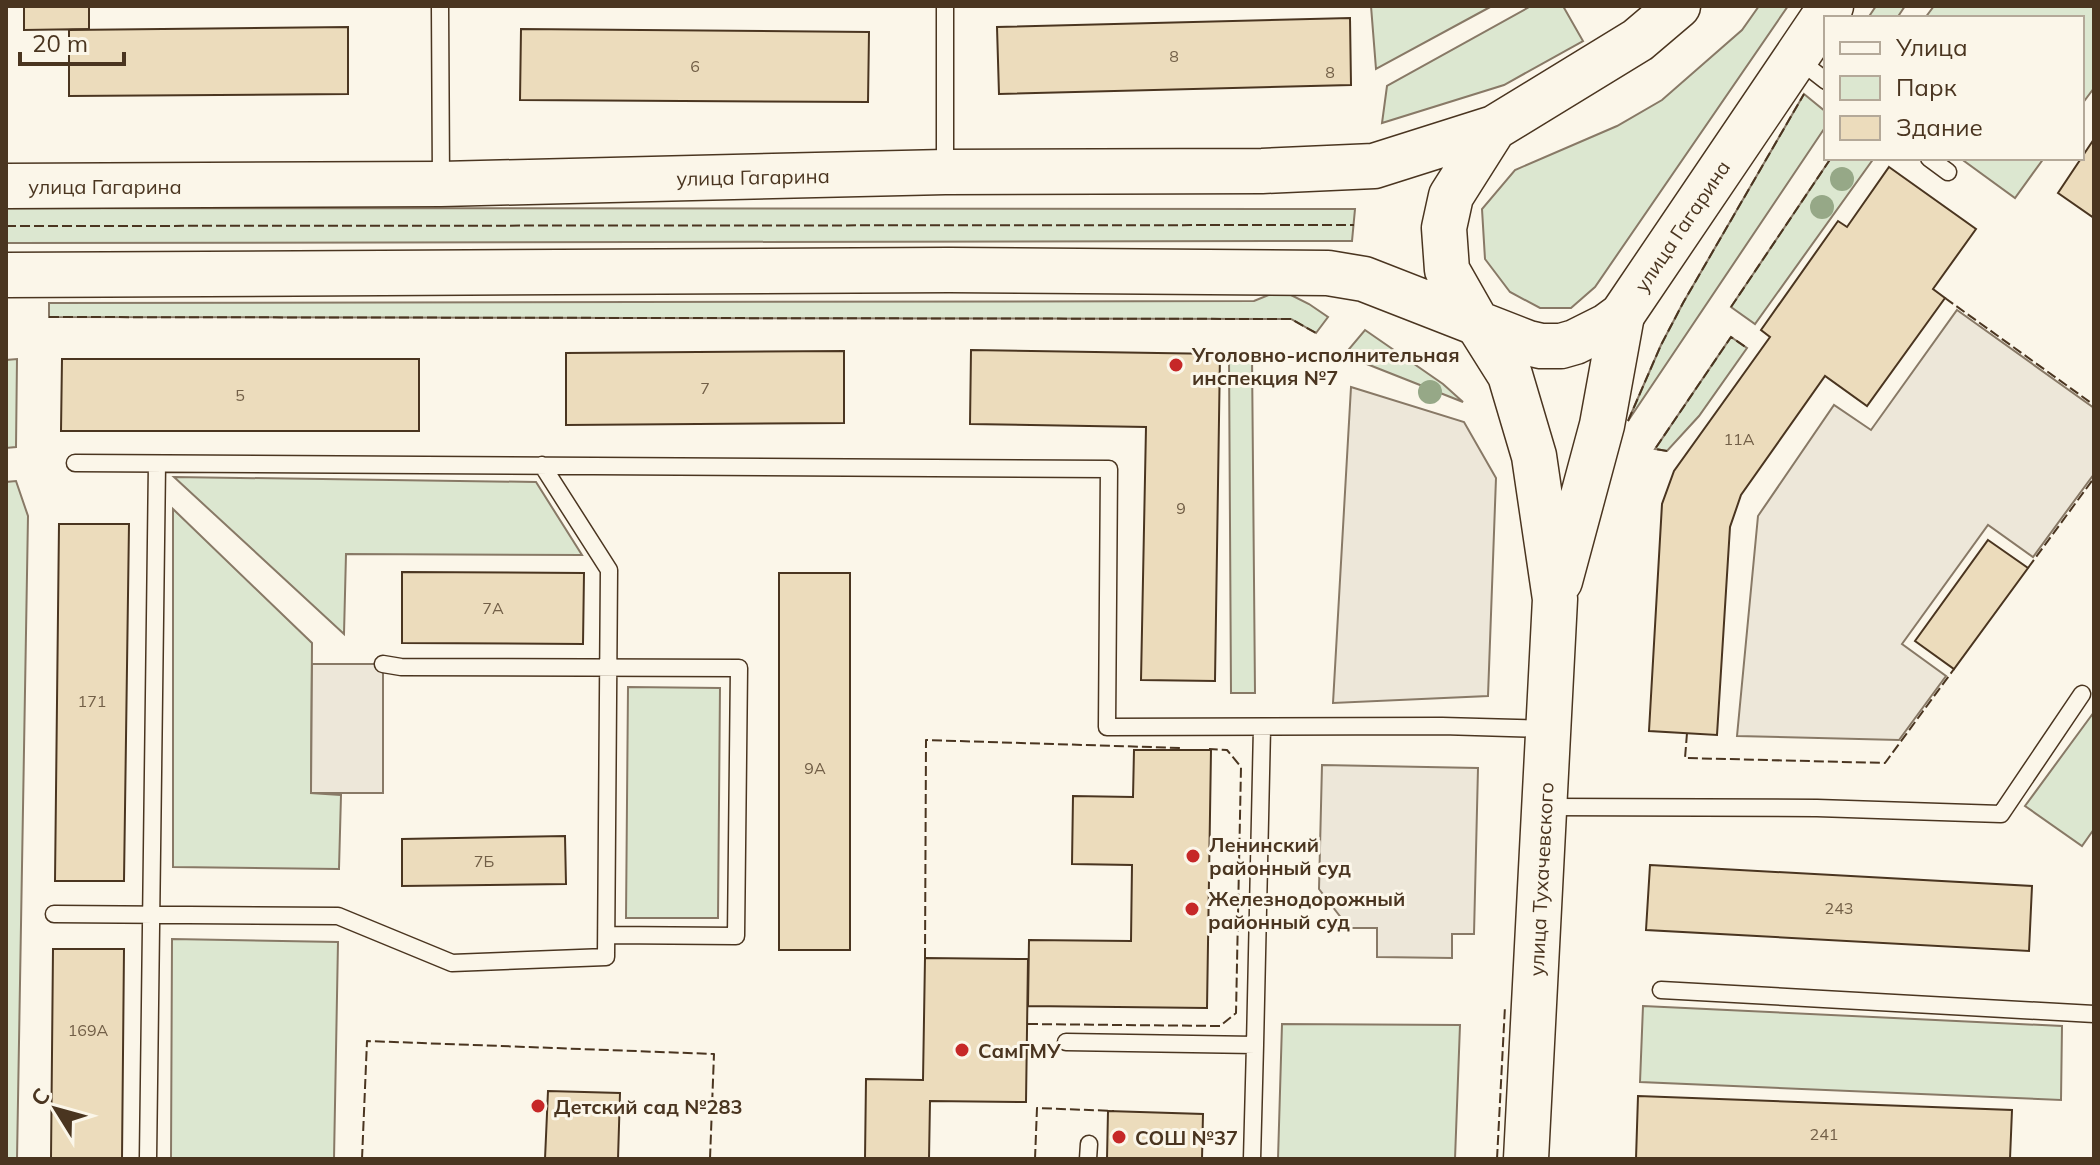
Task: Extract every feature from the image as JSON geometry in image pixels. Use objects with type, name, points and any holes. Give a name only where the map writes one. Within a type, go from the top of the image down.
[{"type":"main road","name":"улица Гагарина","points":[[6,186],[441,184],[945,172],[1262,171],[1374,166],[1494,128],[1638,40],[1678,6]]},
{"type":"main road","name":"улица Гагарина","points":[[6,275],[949,270],[1328,273],[1364,279],[1528,343],[1561,346],[1591,336],[1622,315],[1811,69],[1824,28]]},
{"type":"main road","name":"улица Гагарина","points":[[1476,321],[1447,270],[1444,228],[1451,196],[1494,128]]},
{"type":"main road","name":"улица Тухачевского","points":[[1555,599],[1602,425],[1622,315]]},
{"type":"main road","name":"улица Тухачевского","points":[[1476,321],[1510,375],[1534,456],[1555,599],[1526,1159]]},
{"type":"lane","points":[[440,6],[441,184]]},
{"type":"lane","points":[[945,6],[945,172]]},
{"type":"lane","points":[[1932,160],[1948,172]]},
{"type":"lane","points":[[75,463],[1109,469],[1107,727],[1442,726],[1549,729]]},
{"type":"lane","points":[[148,1159],[157,464]]},
{"type":"lane","points":[[54,914],[338,916],[452,963],[606,957],[609,570],[542,465]]},
{"type":"lane","points":[[383,664],[401,667],[739,668],[736,936],[607,935]]},
{"type":"lane","points":[[1545,807],[1817,808],[2001,814],[2082,694]]},
{"type":"lane","points":[[1252,1159],[1262,728]]},
{"type":"lane","points":[[1661,990],[2094,1014]]},
{"type":"lane","points":[[1066,1042],[1255,1045]]},
{"type":"green space","points":[[1371,6],[1492,6],[1376,69]]},
{"type":"green space","points":[[1531,6],[1563,6],[1583,41],[1504,85],[1382,123],[1387,86]]},
{"type":"green space","points":[[1759,6],[1788,6],[1595,287],[1571,308],[1540,308],[1510,292],[1485,259],[1482,209],[1515,170],[1617,126],[1662,100],[1742,30]]},
{"type":"green space","points":[[1876,6],[1905,6],[1898,16],[1869,16]]},
{"type":"green space","points":[[1934,6],[2094,6],[2094,88],[2084,101],[2084,16],[1926,16]]},
{"type":"green space","points":[[1804,94],[1824,110],[1824,129],[1628,421],[1683,303]]},
{"type":"green space","points":[[1830,160],[1873,160],[1755,324],[1731,307]]},
{"type":"green space","points":[[1963,160],[2043,160],[2015,198]]},
{"type":"green space","points":[[6,208],[1355,209],[1352,241],[6,243]]},
{"type":"green space","points":[[1281,290],[1328,317],[1316,333],[1291,319],[49,317],[49,303],[1254,301]]},
{"type":"green space","points":[[1365,330],[1443,384],[1463,402],[1344,355]]},
{"type":"green space","points":[[1731,337],[1747,348],[1699,416],[1667,451],[1655,449]]},
{"type":"green space","points":[[1252,355],[1255,693],[1231,693],[1229,356]]},
{"type":"green space","points":[[17,359],[16,447],[6,448],[6,360]]},
{"type":"green space","points":[[174,477],[536,482],[582,555],[346,554],[344,634]]},
{"type":"green space","points":[[16,481],[28,516],[17,1159],[6,1159],[6,482]]},
{"type":"green space","points":[[173,509],[312,643],[311,793],[341,795],[339,869],[173,867]]},
{"type":"green space","points":[[628,687],[720,688],[718,918],[626,918]]},
{"type":"green space","points":[[2094,712],[2094,829],[2082,846],[2025,806]]},
{"type":"green space","points":[[172,939],[338,942],[334,1159],[171,1159]]},
{"type":"green space","points":[[1643,1006],[2062,1026],[2061,1100],[1640,1082]]},
{"type":"green space","points":[[1282,1024],[1460,1025],[1455,1159],[1278,1159]]},
{"type":"shaded area","points":[[1957,310],[2094,408],[2094,474],[2033,557],[1988,525],[1902,644],[1946,676],[1899,740],[1737,736],[1758,516],[1834,405],[1871,430]]},
{"type":"shaded area","points":[[1351,387],[1464,422],[1496,478],[1488,696],[1333,703]]},
{"type":"shaded area","points":[[312,664],[383,664],[383,793],[311,793]]},
{"type":"shaded area","points":[[1322,765],[1478,768],[1474,934],[1452,934],[1452,958],[1377,957],[1377,928],[1349,928],[1319,889]]},
{"type":"building","points":[[24,6],[89,6],[89,29],[24,30]]},
{"type":"building","points":[[1350,18],[1351,85],[999,94],[997,27]]},
{"type":"building","points":[[348,27],[348,94],[69,96],[69,30]]},
{"type":"building","points":[[521,29],[869,32],[868,102],[520,100]]},
{"type":"building","points":[[2094,139],[2094,218],[2058,193],[2080,160],[2084,160],[2084,154]]},
{"type":"building","points":[[1889,167],[1976,229],[1933,289],[1945,298],[1867,406],[1825,376],[1741,495],[1730,527],[1717,735],[1649,731],[1662,504],[1674,471],[1770,337],[1761,330],[1838,221],[1847,227]]},
{"type":"building","points":[[971,350],[1220,354],[1215,681],[1141,680],[1146,427],[970,424]]},
{"type":"building","points":[[844,351],[844,423],[566,425],[566,353]]},
{"type":"building","points":[[62,359],[419,359],[419,431],[61,431]]},
{"type":"building","points":[[59,524],[129,524],[124,881],[55,881]]},
{"type":"building","points":[[1988,540],[2028,568],[1954,669],[1915,641]]},
{"type":"building","points":[[402,572],[584,573],[583,644],[402,643]]},
{"type":"building","points":[[779,573],[850,573],[850,950],[779,950]]},
{"type":"building","points":[[1134,750],[1211,750],[1207,1008],[1028,1006],[1029,940],[1131,941],[1132,865],[1072,864],[1073,796],[1133,797]]},
{"type":"building","points":[[565,836],[566,884],[402,886],[402,839]]},
{"type":"building","points":[[1650,865],[2032,886],[2029,951],[1646,930]]},
{"type":"building","points":[[53,949],[124,949],[122,1159],[51,1159]]},
{"type":"building","points":[[925,958],[1028,959],[1026,1102],[930,1101],[929,1159],[865,1159],[866,1079],[923,1080]]},
{"type":"building","points":[[548,1091],[620,1093],[618,1159],[545,1159]]},
{"type":"building","points":[[1638,1096],[2012,1110],[2010,1159],[1636,1159]]},
{"type":"building","points":[[1108,1111],[1203,1114],[1202,1159],[1107,1159]]},
{"type":"fence","points":[[1628,421],[1683,303],[1804,94]]},
{"type":"fence","points":[[1731,307],[1830,160]]},
{"type":"fence","points":[[6,226],[1354,225]]},
{"type":"fence","points":[[1945,298],[2094,405]]},
{"type":"fence","points":[[49,317],[1291,319],[1316,333]]},
{"type":"fence","points":[[1667,451],[1655,449],[1731,337],[1747,348]]},
{"type":"fence","points":[[2028,568],[2094,478]]},
{"type":"fence","points":[[1687,733],[1685,758],[1885,763],[1954,669]]},
{"type":"fence","points":[[925,958],[926,740],[1181,748]]},
{"type":"fence","points":[[1028,1024],[1220,1026],[1236,1013],[1241,767],[1227,750],[1209,749]]},
{"type":"fence","points":[[1497,1159],[1505,1006]]},
{"type":"fence","points":[[362,1159],[367,1041],[714,1054],[710,1159]]},
{"type":"fence","points":[[1035,1159],[1037,1108],[1114,1111]]},
{"type":"place","name":"Уголовно-исполнительная инспекция №7","points":[[1176,365]]},
{"type":"place","name":"Ленинский районный суд","points":[[1193,856]]},
{"type":"place","name":"Железнодорожный районный суд","points":[[1192,909]]},
{"type":"place","name":"СамГМУ","points":[[962,1050]]},
{"type":"place","name":"Детский сад №283","points":[[538,1106]]},
{"type":"place","name":"СОШ №37","points":[[1119,1137]]}]
